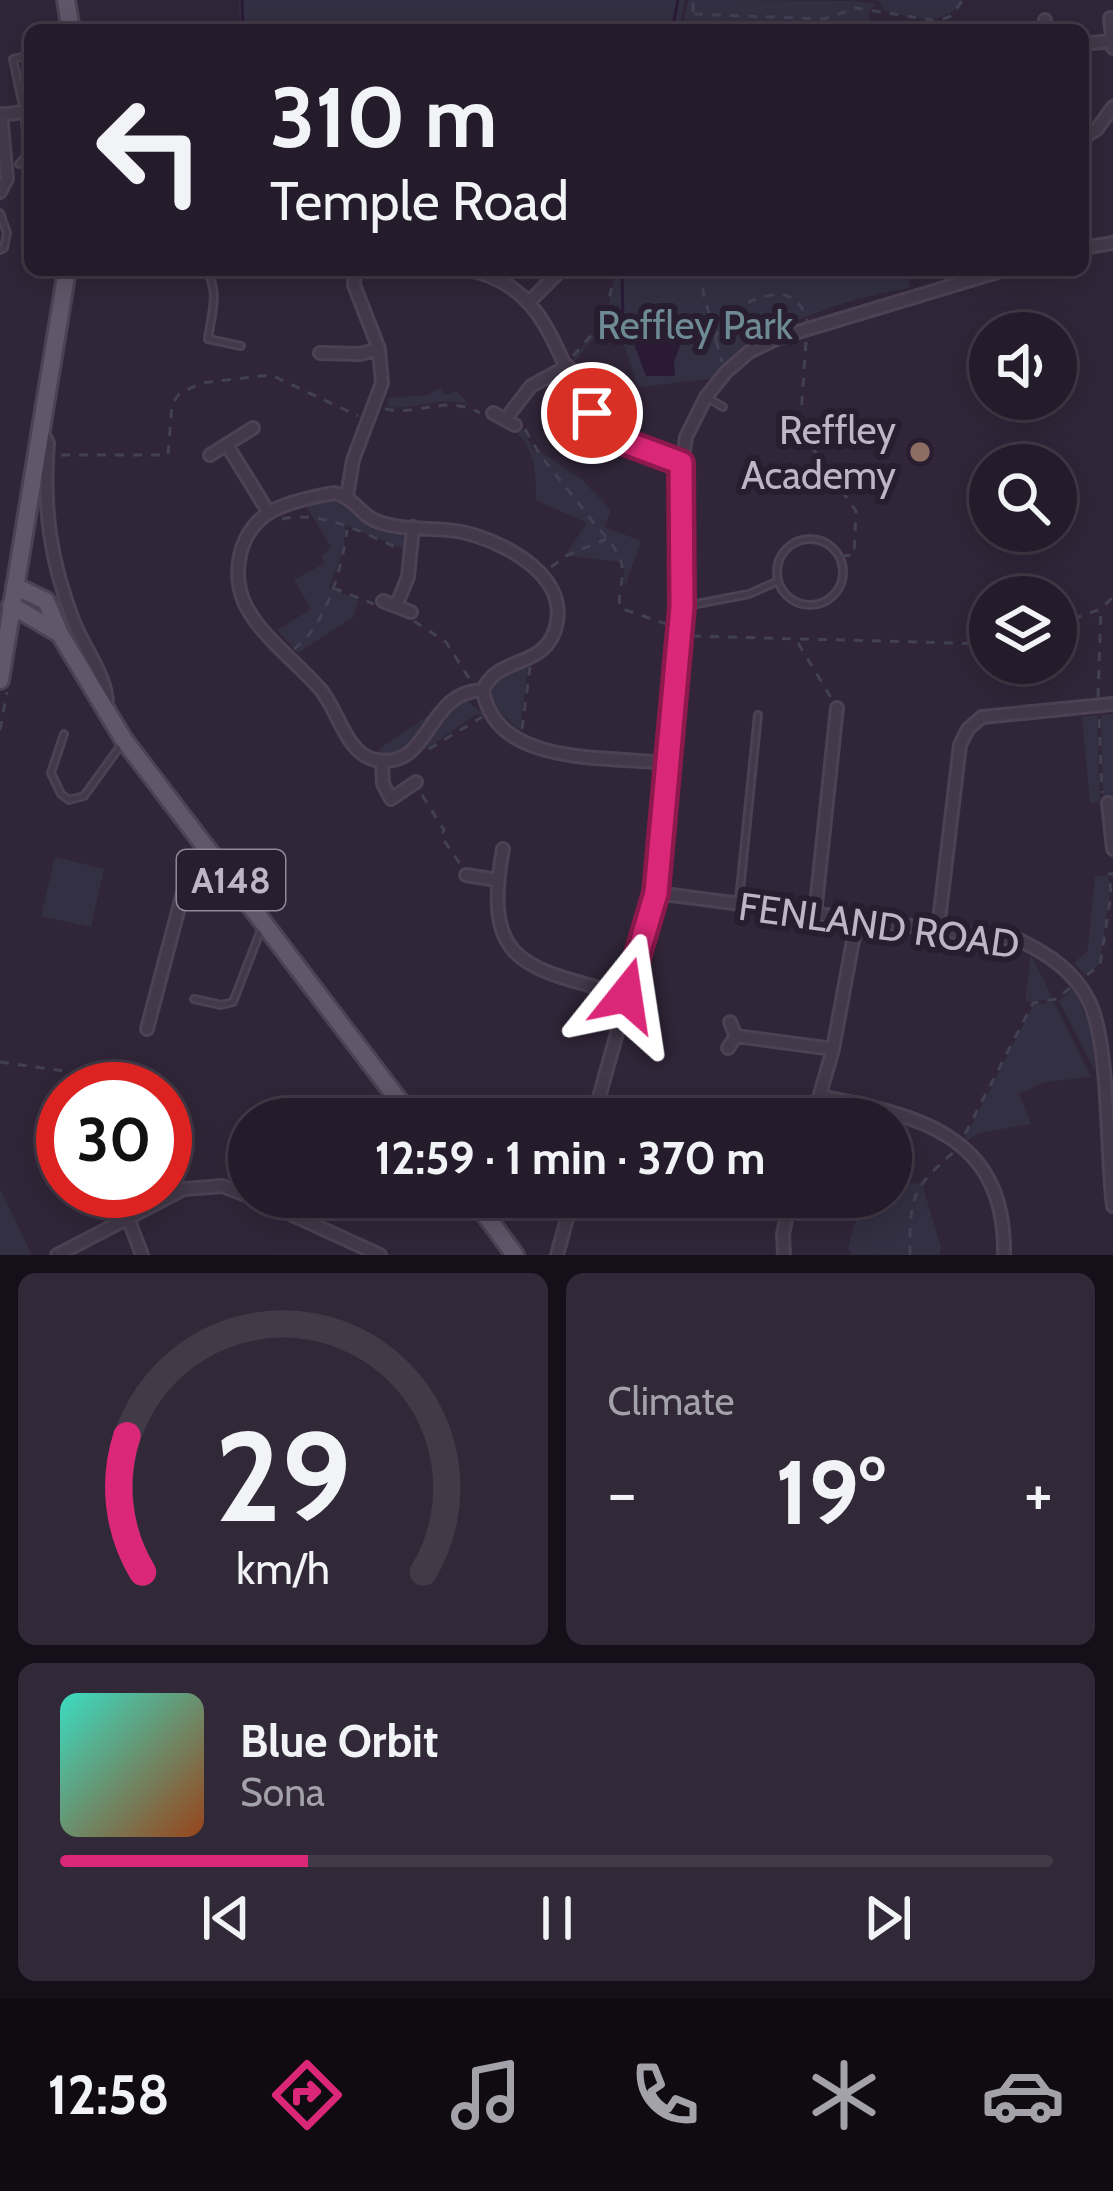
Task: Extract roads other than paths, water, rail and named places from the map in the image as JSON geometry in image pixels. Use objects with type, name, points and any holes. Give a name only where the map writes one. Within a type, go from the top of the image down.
[{"type":"main road","points":[[0,680],[66,276]]},
{"type":"main road","name":"A148","points":[[15,586],[46,601],[60,634],[124,740],[397,1098]]},
{"type":"main road","name":"A148","points":[[11,605],[60,634]]},
{"type":"main road","points":[[488,1218],[515,1255]]},
{"type":"street","points":[[1111,18],[1113,45]]},
{"type":"street","points":[[1089,134],[1113,106]]},
{"type":"street","points":[[0,115],[7,179],[0,192]]},
{"type":"street","points":[[347,496],[382,383],[379,349],[355,276]]},
{"type":"street","points":[[485,276],[508,285],[543,318],[592,413],[614,438],[681,463]]},
{"type":"street","points":[[529,302],[555,276]]},
{"type":"street","points":[[599,1098],[656,893],[682,607],[681,463],[686,437],[706,397],[749,352],[808,326],[983,276]]},
{"type":"street","points":[[320,353],[360,354],[379,349]]},
{"type":"street","points":[[504,419],[531,386],[568,366]]},
{"type":"street","points":[[210,455],[253,428]]},
{"type":"street","points":[[42,431],[48,443],[47,536],[74,622],[108,692],[107,710]]},
{"type":"street","points":[[227,445],[269,513]]},
{"type":"street","points":[[359,446],[372,452]]},
{"type":"street","points":[[320,496],[347,496],[362,513],[379,522],[477,536],[512,552],[543,575],[556,596],[557,621],[550,643],[531,657],[498,670],[480,690],[450,700],[405,756],[366,757],[328,698],[245,604],[238,579],[247,536],[269,513],[320,496]]},
{"type":"street","points":[[411,612],[389,603],[408,577],[413,527]]},
{"type":"street","points":[[480,690],[493,716],[520,743],[665,763]]},
{"type":"street","points":[[938,929],[960,746],[968,729],[982,717],[1113,704]]},
{"type":"street","points":[[815,914],[837,708]]},
{"type":"street","points":[[836,724],[850,724]]},
{"type":"street","points":[[382,760],[386,801],[415,782]]},
{"type":"street","points":[[1108,803],[1113,849]]},
{"type":"street","points":[[147,1029],[191,862],[206,848]]},
{"type":"street","points":[[503,849],[497,880],[498,921],[521,959],[544,972],[626,995]]},
{"type":"street","points":[[466,875],[497,880]]},
{"type":"street","name":"FENLAND ROAD","points":[[656,893],[1019,940],[1058,962],[1077,982],[1097,1022],[1107,1074]]},
{"type":"street","points":[[857,920],[820,1096],[903,1113],[960,1145],[993,1193],[1004,1255]]},
{"type":"street","points":[[730,1022],[736,1036]]},
{"type":"street","points":[[736,1036],[832,1049]]},
{"type":"street","points":[[728,1048],[736,1036]]},
{"type":"street","points":[[1107,1074],[1113,1206]]},
{"type":"street","points":[[192,1188],[228,1188]]},
{"type":"street","points":[[57,1255],[128,1218],[142,1255]]},
{"type":"street","points":[[299,1218],[380,1255]]},
{"type":"street","points":[[557,1255],[567,1218]]},
{"type":"street","points":[[784,1255],[786,1218]]},
{"type":"lane","points":[[24,56],[13,59],[24,100]]},
{"type":"lane","points":[[19,164],[24,158]]},
{"type":"lane","points":[[0,213],[7,233],[0,250]]},
{"type":"lane","points":[[210,276],[214,293],[208,339],[241,346]]},
{"type":"lane","points":[[706,397],[723,407]]},
{"type":"lane","points":[[798,541],[825,542],[840,556],[842,582],[826,602],[800,604],[784,593],[778,581],[782,554],[798,541]]},
{"type":"lane","points":[[682,607],[749,594],[778,581]]},
{"type":"lane","points":[[739,904],[758,715]]},
{"type":"lane","points":[[64,734],[51,773],[69,800],[84,796],[124,740]]},
{"type":"lane","points":[[194,999],[220,1005],[233,1001],[264,923]]},
{"type":"waterway","points":[[242,0],[243,24]]},
{"type":"waterway","points":[[673,24],[678,0]]},
{"type":"waterway","points":[[622,276],[623,325],[637,335]]},
{"type":"place","name":"Reffley Academy","points":[[920,452]]},
{"type":"park label","name":"Reffley Park","points":[[695,325]]}]
